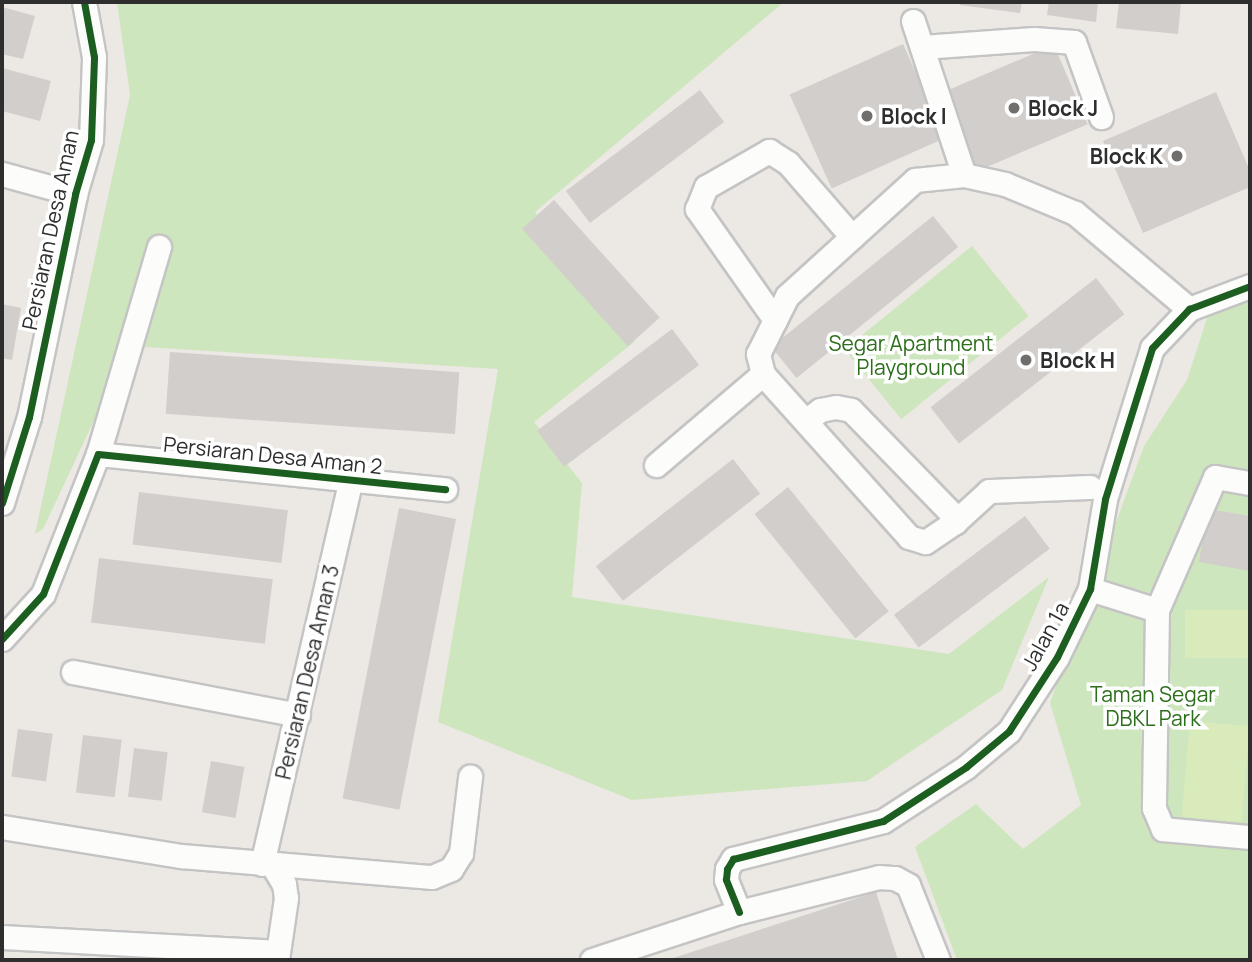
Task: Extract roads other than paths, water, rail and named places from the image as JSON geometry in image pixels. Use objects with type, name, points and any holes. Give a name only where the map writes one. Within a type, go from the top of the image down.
[{"type":"street","name":"Persiaran Desa Aman","points":[[2,503],[29,416],[75,194],[91,140],[94,57],[84,2]]},
{"type":"street","points":[[913,20],[964,175]]},
{"type":"street","points":[[922,47],[1034,39],[1074,42],[1101,117]]},
{"type":"street","points":[[775,320],[696,208],[706,187],[769,151],[789,163],[852,237]]},
{"type":"street","points":[[2,174],[75,194]]},
{"type":"street","points":[[1090,487],[989,491],[955,522],[925,542],[909,537],[763,374],[758,354],[787,296],[915,180],[964,175],[1005,184],[1075,213],[1189,309]]},
{"type":"street","points":[[2,639],[43,594],[97,454],[159,247]]},
{"type":"street","name":"Jalan 1a","points":[[739,912],[726,879],[727,869],[733,859],[883,821],[966,767],[1009,731],[1057,657],[1090,589],[1105,499],[1152,348],[1189,309],[1250,286]]},
{"type":"street","points":[[656,465],[763,374]]},
{"type":"street","points":[[806,421],[820,410],[835,407],[850,410],[952,514],[955,522]]},
{"type":"street","name":"Persiaran Desa Aman 2","points":[[97,454],[445,489]]},
{"type":"street","points":[[1250,483],[1215,477],[1157,610],[1154,808],[1163,829],[1250,837]]},
{"type":"street","name":"Persiaran Desa Aman 3","points":[[268,865],[298,715],[351,480]]},
{"type":"street","points":[[1090,589],[1157,610]]},
{"type":"street","points":[[73,672],[298,715]]},
{"type":"street","points":[[2,827],[181,856],[432,877],[451,869],[461,853],[470,777]]},
{"type":"street","points":[[2,937],[277,956],[286,898],[284,884],[268,865]]},
{"type":"street","points":[[592,960],[739,912],[879,877],[895,878],[908,885],[938,960]]},
{"type":"place","name":"Block J","points":[[1014,108]]},
{"type":"place","name":"Block I","points":[[867,116]]},
{"type":"place","name":"Block K","points":[[1177,156]]},
{"type":"place","name":"Block H","points":[[1026,360]]},
{"type":"park label","name":"Segar Apartment Playground","points":[[911,355]]},
{"type":"park label","name":"Taman Segar DBKL Park","points":[[1153,706]]}]
